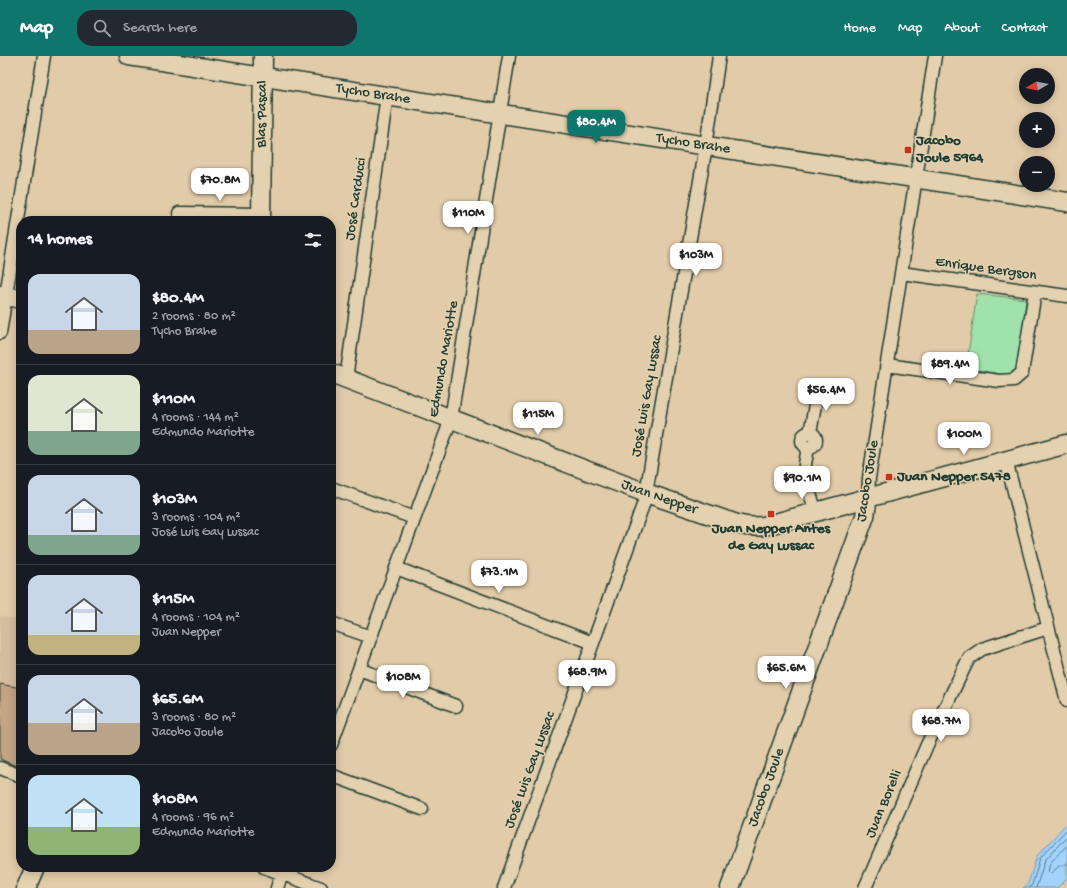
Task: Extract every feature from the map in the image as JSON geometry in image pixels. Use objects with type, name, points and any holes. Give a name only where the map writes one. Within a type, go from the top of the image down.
[{"type":"main road","name":"Tycho Brahe","points":[[129,56],[1067,202]]},
{"type":"main road","name":"Blas Pascal","points":[[261,216],[263,56]]},
{"type":"main road","name":"Juan Nepper","points":[[339,376],[646,493],[754,528],[1067,444]]},
{"type":"main road","name":"Jacobo Joule","points":[[730,888],[866,516],[868,497]]},
{"type":"main road","points":[[26,888],[33,872]]},
{"type":"street","points":[[21,216],[44,56]]},
{"type":"street","name":"Edmundo Mariotte","points":[[336,731],[451,419],[509,56]]},
{"type":"street","name":"José Luis Gay Lussac","points":[[504,888],[643,505],[706,146],[719,56]]},
{"type":"street","name":"Jacobo Joule","points":[[868,497],[869,478],[886,365],[935,56]]},
{"type":"street","name":"José Carducci","points":[[339,376],[387,96]]},
{"type":"street","points":[[178,213],[228,216]]},
{"type":"street","points":[[0,333],[9,297],[16,249]]},
{"type":"street","name":"Enrique Bergson","points":[[901,273],[1067,296]]},
{"type":"street","points":[[886,365],[999,382],[1014,380],[1022,373],[1036,292]]},
{"type":"street","points":[[816,512],[805,478],[805,464],[808,448],[812,448],[816,443],[816,437],[814,434],[810,433],[818,388]]},
{"type":"street","points":[[1006,460],[1067,701]]},
{"type":"street","points":[[336,490],[414,518]]},
{"type":"street","points":[[396,568],[593,643]]},
{"type":"street","points":[[336,625],[371,637]]},
{"type":"street","name":"Juan Borelli","points":[[865,888],[926,745],[969,658],[982,649],[1048,628]]},
{"type":"street","points":[[359,669],[456,706]]},
{"type":"street","points":[[0,768],[16,774]]},
{"type":"street","points":[[336,777],[422,809]]},
{"type":"street","points":[[277,888],[282,872]]},
{"type":"street","points":[[287,872],[321,888]]},
{"type":"shaded area","points":[[0,616],[16,619],[16,775],[0,769]]},
{"type":"green space","points":[[977,294],[1026,299],[1018,369],[1006,375],[966,368]]},
{"type":"water","points":[[1067,823],[1067,878],[1057,888],[1023,888],[1028,884],[1037,856]]},
{"type":"building","points":[[0,684],[16,687],[16,766],[0,759]]},
{"type":"place","name":"Jacobo Joule 5964","points":[[908,150]]},
{"type":"place","name":"Juan Nepper 5478","points":[[889,477]]},
{"type":"place","name":"Juan Nepper Antes de Gay Lussac","points":[[771,514]]}]
